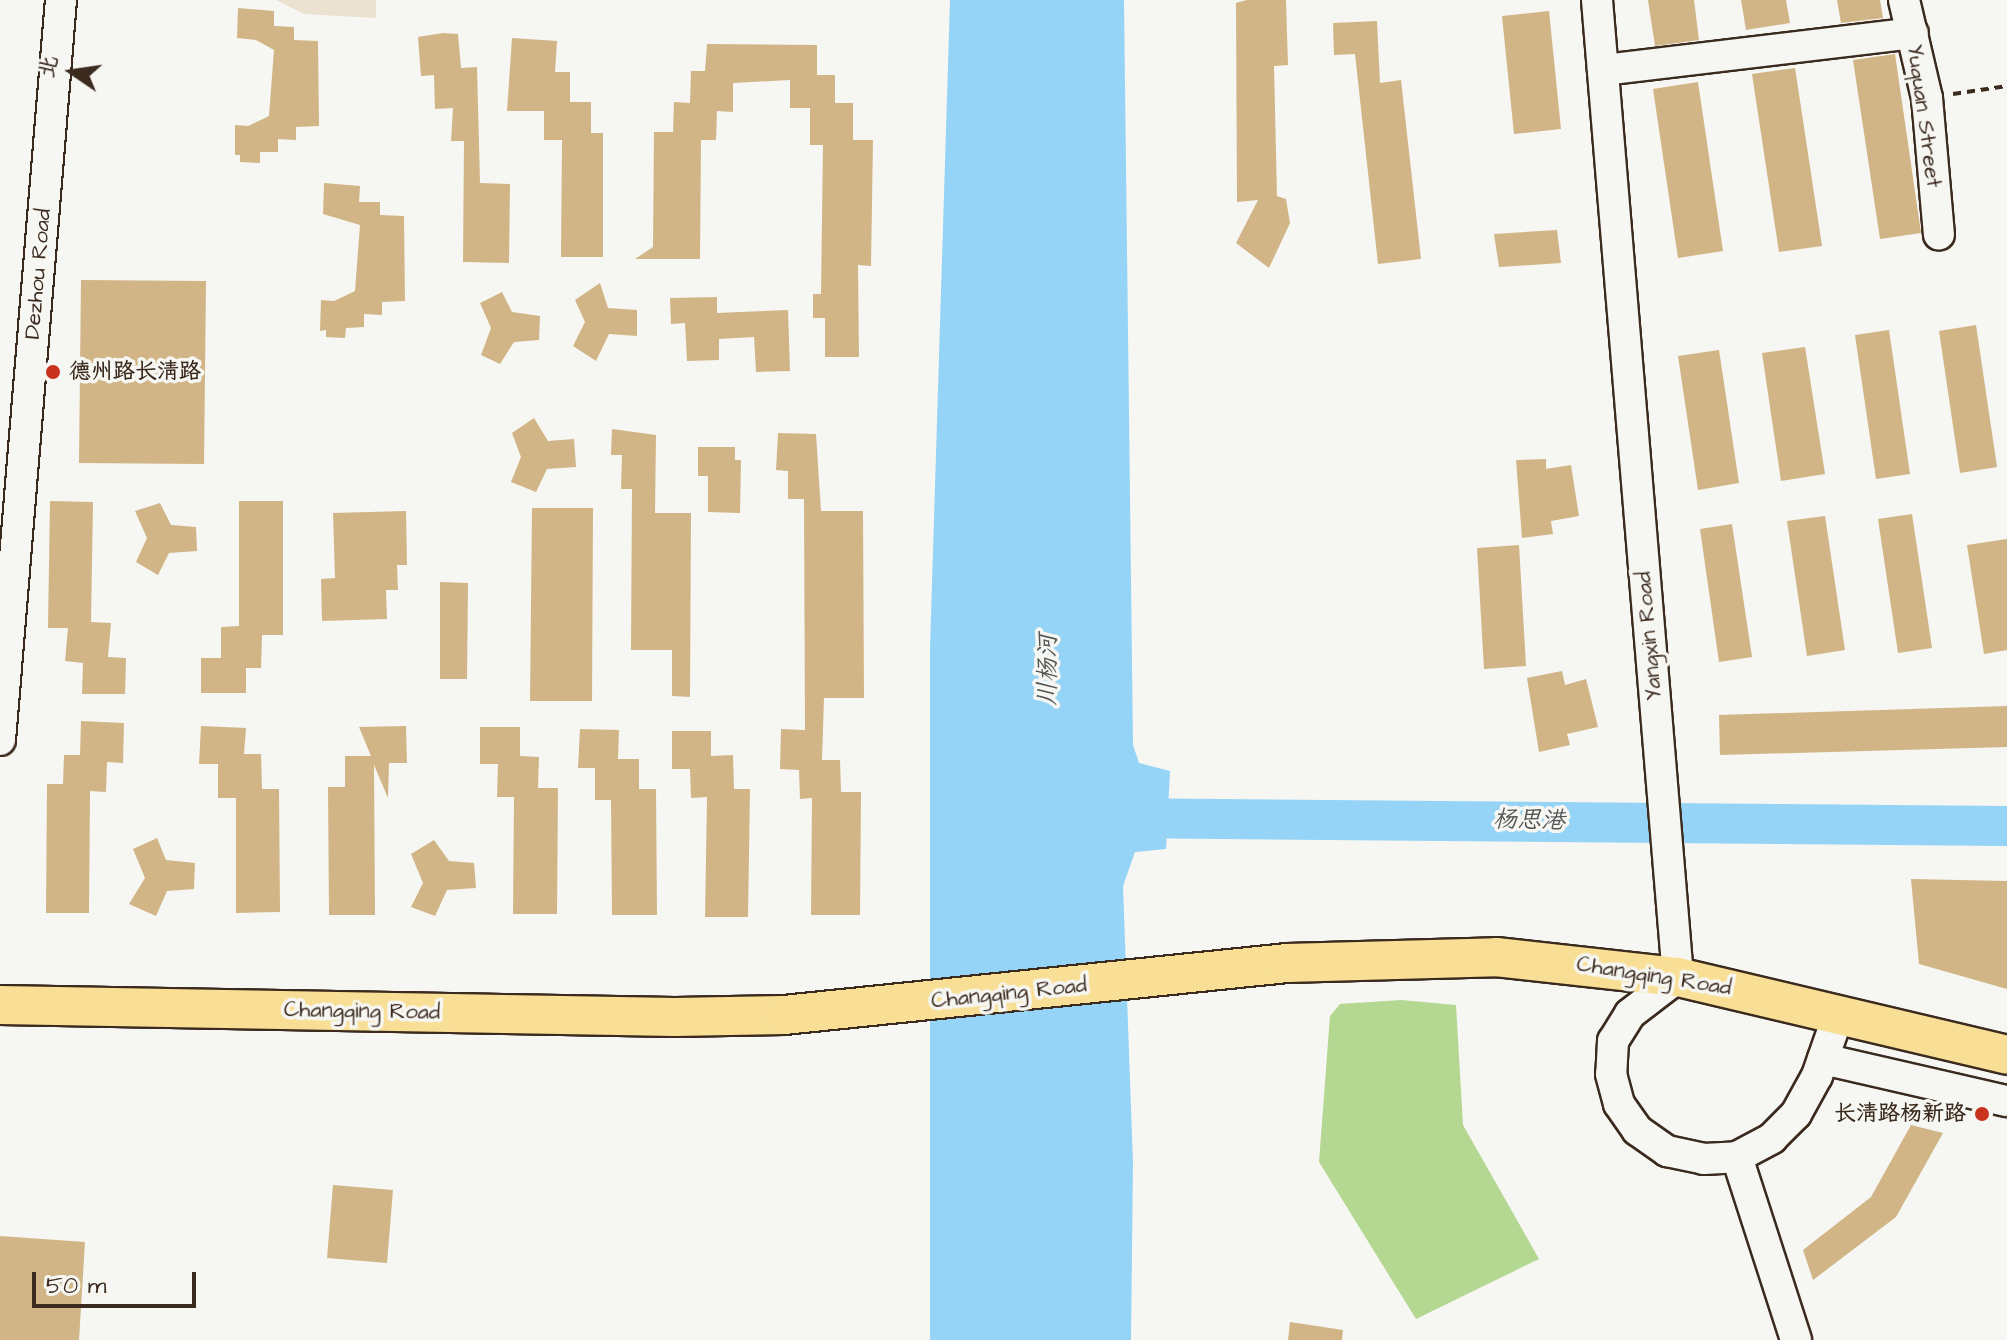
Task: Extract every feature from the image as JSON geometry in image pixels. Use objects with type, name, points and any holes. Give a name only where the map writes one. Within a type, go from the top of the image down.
[{"type":"main road","name":"Changqing Road","points":[[0,1005],[675,1017],[893,1006],[1287,963],[1395,956],[1595,964],[1678,977],[2007,1055]]},
{"type":"street","name":"Dezhou Road","points":[[0,740],[61,0]]},
{"type":"street","name":"Yangxin Road","points":[[1597,0],[1678,977]]},
{"type":"street","name":"Yuquan Street","points":[[1904,0],[1927,98],[1939,234]]},
{"type":"street","points":[[1603,70],[1913,33]]},
{"type":"street","points":[[1678,977],[1630,1014],[1613,1041],[1611,1074],[1619,1104],[1637,1130],[1667,1151],[1704,1159],[1737,1157],[1772,1138],[1796,1114],[1823,1059],[1839,1013]]},
{"type":"street","points":[[1823,1059],[2007,1101]]},
{"type":"street","points":[[1737,1157],[1796,1340]]},
{"type":"path","points":[[1927,98],[2007,86]]},
{"type":"shaded area","points":[[276,0],[376,0],[376,18],[304,14]]},
{"type":"green space","points":[[1401,1000],[1456,1005],[1463,1125],[1539,1259],[1416,1319],[1319,1162],[1330,1016],[1340,1004]]},
{"type":"water","name":"川杨河","points":[[950,0],[1124,0],[1133,745],[1139,763],[1170,771],[1166,849],[1135,852],[1123,886],[1133,1163],[1131,1340],[930,1340],[930,648]]},
{"type":"building","points":[[1286,0],[1288,65],[1274,66],[1277,196],[1286,199],[1290,223],[1269,268],[1236,243],[1258,200],[1237,202],[1236,3]]},
{"type":"building","points":[[1648,0],[1694,0],[1699,40],[1655,46]]},
{"type":"building","points":[[1741,0],[1786,0],[1790,23],[1746,30]]},
{"type":"building","points":[[1837,0],[1880,0],[1883,18],[1841,23]]},
{"type":"building","points":[[238,8],[274,11],[274,26],[294,27],[294,40],[318,41],[319,126],[296,127],[296,140],[278,139],[278,152],[260,152],[260,163],[240,162],[240,155],[235,155],[235,125],[248,126],[269,116],[274,50],[256,40],[237,38]]},
{"type":"building","points":[[1549,11],[1561,129],[1514,134],[1502,16]]},
{"type":"building","points":[[1377,21],[1380,83],[1401,80],[1421,259],[1378,264],[1355,54],[1334,55],[1333,23]]},
{"type":"building","points":[[458,34],[461,68],[477,67],[480,183],[510,184],[509,263],[463,262],[464,141],[451,141],[453,108],[435,109],[434,75],[421,76],[418,37]]},
{"type":"building","points":[[512,38],[557,41],[555,72],[570,72],[570,102],[591,102],[591,133],[603,133],[603,257],[561,257],[562,140],[544,140],[544,111],[507,111]]},
{"type":"building","points":[[707,44],[817,45],[817,75],[835,75],[835,103],[853,103],[853,140],[873,140],[871,266],[858,265],[859,357],[825,357],[825,318],[813,318],[813,294],[821,294],[823,145],[810,145],[810,108],[790,108],[790,80],[733,83],[733,112],[717,111],[716,140],[701,140],[700,259],[635,259],[653,247],[654,132],[673,132],[674,102],[690,103],[691,71],[705,71]]},
{"type":"building","points":[[1895,54],[1921,233],[1880,239],[1853,60]]},
{"type":"building","points":[[1795,68],[1822,246],[1779,252],[1752,74]]},
{"type":"building","points":[[1698,82],[1723,251],[1678,258],[1653,89]]},
{"type":"building","points":[[324,183],[360,186],[359,202],[380,202],[380,215],[404,216],[405,301],[382,302],[382,315],[364,314],[364,327],[346,328],[345,338],[326,337],[326,330],[320,331],[321,300],[334,301],[355,291],[360,225],[323,214]]},
{"type":"building","points":[[1557,230],[1561,263],[1499,267],[1494,234]]},
{"type":"building","points":[[81,280],[206,281],[204,464],[79,463]]},
{"type":"building","points":[[600,283],[608,308],[637,310],[637,336],[609,334],[596,361],[573,346],[585,322],[575,300]]},
{"type":"building","points":[[502,292],[512,312],[540,316],[539,340],[514,342],[500,364],[481,355],[491,328],[480,303]]},
{"type":"building","points":[[717,297],[717,313],[788,310],[790,371],[756,372],[754,337],[719,339],[719,360],[687,361],[685,323],[671,324],[670,298]]},
{"type":"building","points":[[1976,325],[1997,467],[1960,473],[1939,331]]},
{"type":"building","points":[[1889,330],[1910,474],[1876,479],[1855,335]]},
{"type":"building","points":[[1805,347],[1825,474],[1781,481],[1762,353]]},
{"type":"building","points":[[1719,350],[1739,483],[1698,490],[1678,356]]},
{"type":"building","points":[[534,418],[548,441],[574,439],[576,467],[547,469],[536,492],[511,482],[521,457],[512,433]]},
{"type":"building","points":[[612,429],[656,435],[655,513],[691,513],[690,697],[672,696],[672,650],[631,650],[632,489],[621,489],[622,455],[611,455]]},
{"type":"building","points":[[778,433],[816,434],[821,511],[863,511],[864,698],[824,698],[822,760],[840,760],[841,792],[861,792],[860,915],[811,915],[812,798],[800,799],[799,770],[780,769],[781,729],[805,730],[804,499],[788,499],[788,471],[776,470]]},
{"type":"building","points":[[698,447],[735,447],[735,460],[741,460],[740,513],[708,512],[708,476],[698,476]]},
{"type":"building","points":[[1546,459],[1546,469],[1571,465],[1579,516],[1551,521],[1553,534],[1522,538],[1516,460]]},
{"type":"building","points":[[50,501],[93,502],[91,622],[111,623],[108,657],[126,658],[125,694],[82,694],[83,663],[65,661],[68,628],[48,628]]},
{"type":"building","points":[[239,501],[283,501],[283,635],[262,635],[261,668],[246,668],[246,693],[201,693],[201,658],[221,658],[221,627],[239,626]]},
{"type":"building","points":[[160,503],[171,525],[196,527],[197,551],[169,553],[158,575],[136,562],[147,538],[135,511]]},
{"type":"building","points":[[532,508],[593,508],[592,701],[530,701]]},
{"type":"building","points":[[406,511],[407,565],[397,565],[398,590],[386,590],[387,619],[322,621],[321,579],[335,578],[333,513]]},
{"type":"building","points":[[1912,514],[1932,648],[1898,653],[1878,519]]},
{"type":"building","points":[[1825,516],[1845,650],[1807,656],[1787,521]]},
{"type":"building","points":[[1732,524],[1752,657],[1719,662],[1700,529]]},
{"type":"building","points":[[2007,539],[2007,650],[1984,654],[1967,545]]},
{"type":"building","points":[[1519,545],[1526,666],[1484,669],[1477,548]]},
{"type":"building","points":[[440,582],[468,583],[467,679],[440,679]]},
{"type":"building","points":[[1562,671],[1565,685],[1586,679],[1598,727],[1567,734],[1570,745],[1539,752],[1527,678]]},
{"type":"building","points":[[2007,706],[2007,747],[1720,755],[1719,715]]},
{"type":"building","points":[[81,721],[124,723],[123,763],[107,762],[106,792],[90,791],[89,913],[46,913],[47,784],[63,784],[64,755],[80,755]]},
{"type":"building","points":[[201,726],[246,728],[244,754],[261,754],[262,789],[279,789],[280,912],[236,913],[236,798],[218,798],[218,764],[199,764]]},
{"type":"building","points":[[406,726],[407,763],[389,763],[388,798],[374,765],[375,915],[329,915],[328,787],[345,787],[345,756],[371,756],[359,727]]},
{"type":"building","points":[[480,727],[520,727],[520,756],[539,757],[538,788],[558,788],[557,914],[513,914],[514,797],[497,797],[498,764],[480,764]]},
{"type":"building","points":[[580,729],[619,730],[618,759],[639,759],[639,789],[656,789],[657,915],[612,915],[611,800],[595,800],[595,768],[578,768]]},
{"type":"building","points":[[672,731],[711,731],[711,756],[733,755],[734,789],[750,789],[748,917],[705,917],[707,797],[691,798],[690,769],[672,769]]},
{"type":"building","points":[[157,838],[166,860],[195,863],[194,889],[167,891],[156,916],[129,904],[145,878],[133,849]]},
{"type":"building","points":[[434,840],[449,861],[474,863],[476,888],[447,890],[435,916],[411,907],[423,883],[411,854]]},
{"type":"building","points":[[1911,879],[2007,881],[2007,989],[1919,964]]},
{"type":"building","points":[[1911,1125],[1943,1133],[1896,1217],[1813,1280],[1803,1250],[1871,1197]]},
{"type":"building","points":[[333,1185],[393,1190],[387,1263],[327,1258]]},
{"type":"building","points":[[0,1236],[85,1242],[79,1340],[0,1340]]},
{"type":"building","points":[[1290,1322],[1343,1330],[1342,1340],[1288,1340]]},
{"type":"waterway","name":"杨思港","points":[[1115,818],[2007,826]]},
{"type":"place","name":"德州路长清路","points":[[53,372]]},
{"type":"place","name":"长清路杨新路","points":[[1982,1114]]}]
